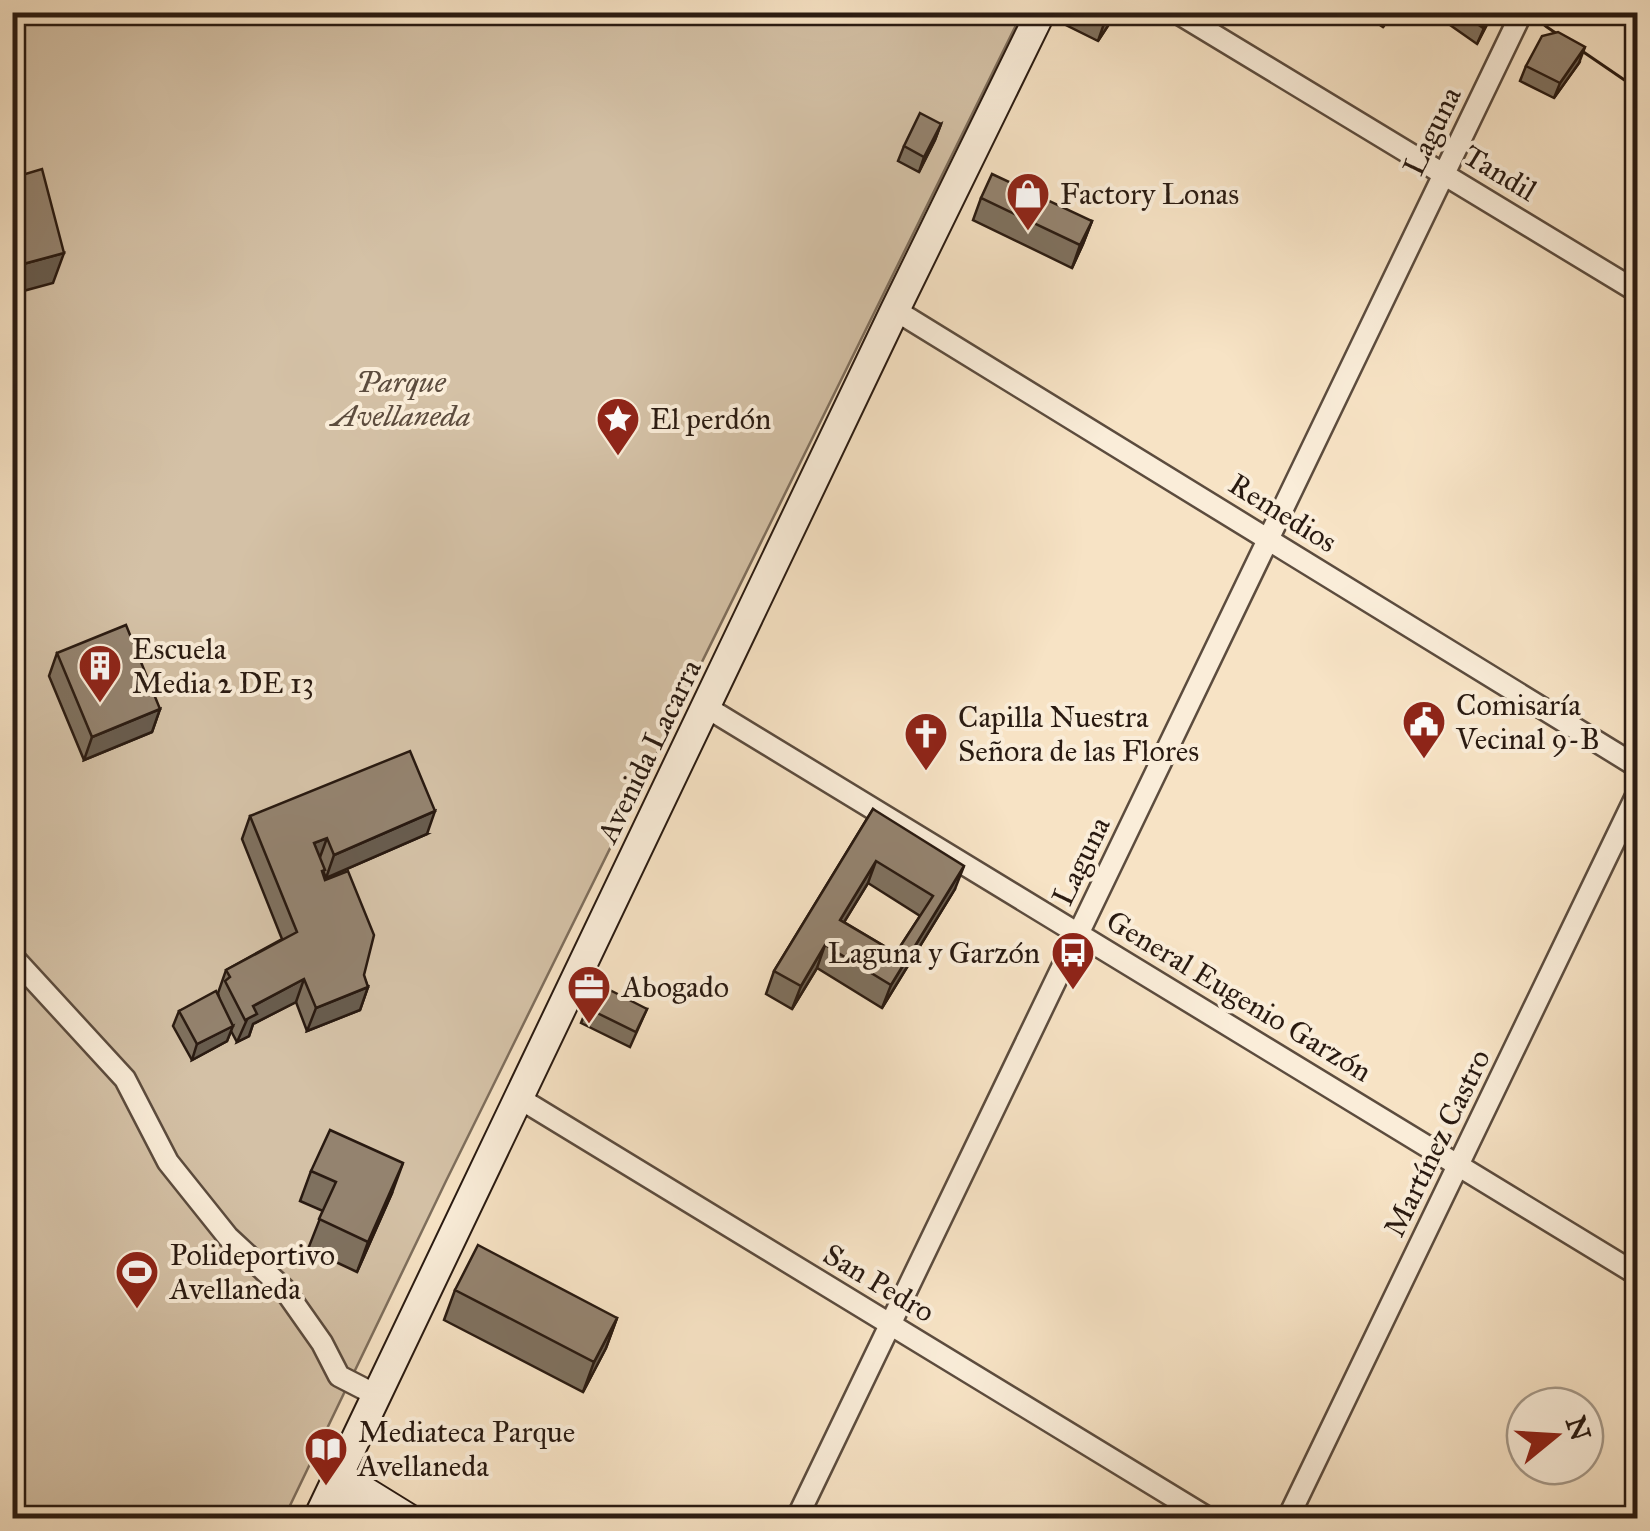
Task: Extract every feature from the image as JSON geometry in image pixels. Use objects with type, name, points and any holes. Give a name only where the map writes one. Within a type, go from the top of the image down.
[{"type":"main road","points":[[1556,12],[1638,68]]},
{"type":"main road","points":[[1596,12],[1638,41]]},
{"type":"street","name":"Avenida Lacarra","points":[[329,1498],[1041,12]]},
{"type":"street","name":"Tandil","points":[[1176,12],[1638,292]]},
{"type":"street","name":"Laguna","points":[[798,1518],[1522,12]]},
{"type":"street","name":"Remedios","points":[[896,310],[1638,768]]},
{"type":"street","name":"General Eugenio Garzón","points":[[706,707],[1638,1274]]},
{"type":"street","name":"Martínez Castro","points":[[1288,1518],[1638,792]]},
{"type":"street","points":[[12,956],[124,1078],[168,1162],[228,1237],[284,1289],[339,1376],[378,1396]]},
{"type":"street","name":"San Pedro","points":[[519,1098],[1208,1518]]},
{"type":"street","points":[[329,1498],[363,1518]]},
{"type":"street","points":[[329,1498],[408,1518]]},
{"type":"green space","name":"Parque Avellaneda","points":[[12,13],[1022,13],[284,1518],[13,1518]]},
{"type":"building","points":[[1460,12],[1491,12],[1483,28]]},
{"type":"building","points":[[1558,32],[1585,47],[1560,83],[1526,66],[1542,36]]},
{"type":"building","points":[[920,113],[941,124],[924,157],[904,146]]},
{"type":"building","points":[[42,169],[64,253],[12,267],[12,178]]},
{"type":"building","points":[[992,174],[1092,221],[1080,245],[981,198]]},
{"type":"building","name":"Escuela Media 2 DE 13","points":[[126,625],[160,709],[92,737],[57,653]]},
{"type":"building","points":[[410,751],[435,811],[334,855],[327,838],[314,843],[325,880],[348,871],[374,935],[364,975],[368,987],[316,1008],[304,979],[253,1006],[257,1014],[245,1020],[225,981],[230,977],[226,970],[297,932],[250,816]]},
{"type":"building","points":[[873,809],[964,866],[891,985],[825,945],[801,986],[774,971]],"holes":[[[876,861],[933,896],[896,953],[840,920]]]},
{"type":"building","points":[[598,984],[647,1009],[636,1032],[587,1008]]},
{"type":"building","points":[[216,991],[233,1026],[197,1044],[179,1011]]},
{"type":"building","points":[[330,1130],[403,1163],[368,1242],[319,1219],[336,1182],[311,1171]]},
{"type":"building","points":[[478,1245],[617,1318],[594,1362],[455,1290]]},
{"type":"place","name":"Factory Lonas","points":[[1028,232]]},
{"type":"place","name":"El perdón","points":[[618,457]]},
{"type":"place","name":"Escuela Media 2 DE 13","points":[[100,704]]},
{"type":"place","name":"Comisaría Vecinal 9-B","points":[[1424,760]]},
{"type":"place","name":"Capilla Nuestra Señora de las Flores","points":[[926,772]]},
{"type":"place","name":"Laguna y Garzón","points":[[1073,991]]},
{"type":"place","name":"Abogado","points":[[589,1025]]},
{"type":"place","name":"Polideportivo Avellaneda","points":[[137,1310]]},
{"type":"place","name":"Mediateca Parque Avellaneda","points":[[326,1487]]}]
